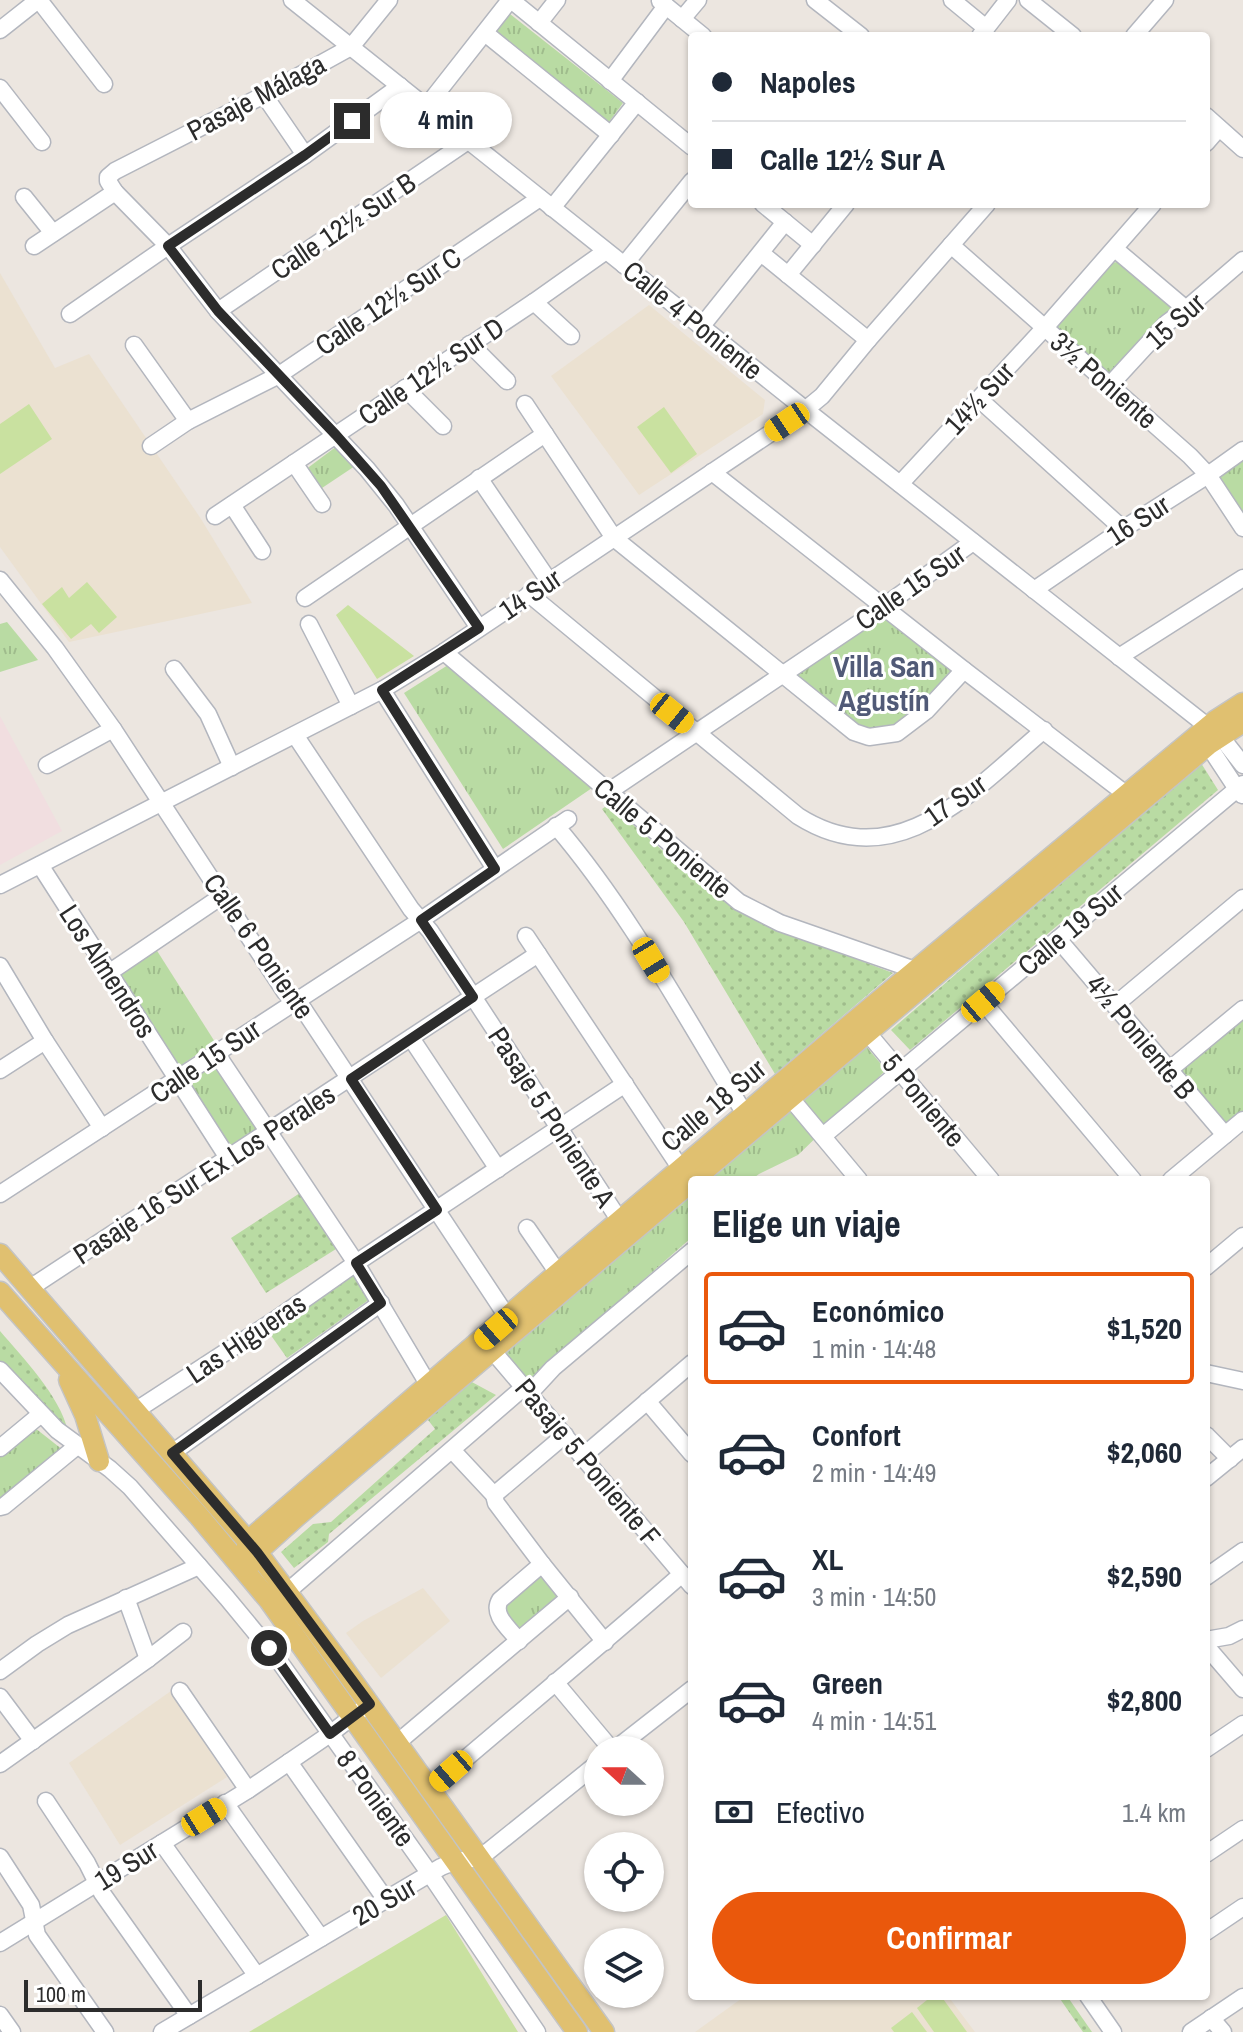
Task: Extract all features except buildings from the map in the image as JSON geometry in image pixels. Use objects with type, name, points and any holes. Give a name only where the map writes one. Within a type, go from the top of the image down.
[{"type":"main road","name":"Calle 18 Sur","points":[[690,1176],[862,1025],[1212,736],[1243,703]]},
{"type":"main road","name":"Calle 18 Sur","points":[[862,1025],[915,970],[1127,795],[1212,736],[1243,722]]},
{"type":"main road","name":"Calle 18 Sur","points":[[690,1176],[745,1114],[786,1092]]},
{"type":"main road","name":"Calle 18 Sur","points":[[249,1558],[428,1384],[488,1345],[508,1318],[620,1221],[688,1178]]},
{"type":"main road","name":"Calle 18 Sur","points":[[249,1558],[488,1345],[688,1178]]},
{"type":"main road","points":[[0,1254],[172,1453],[249,1558],[278,1612],[361,1710],[397,1743],[604,2032]]},
{"type":"main road","points":[[0,1292],[249,1558],[287,1592],[456,1861],[577,2032]]},
{"type":"main road","points":[[56,1355],[81,1405],[99,1461]]},
{"type":"street","points":[[0,30],[39,0],[104,84]]},
{"type":"street","name":"Calle 4 Poniente","points":[[292,0],[1119,657],[1243,765]]},
{"type":"street","name":"Pasaje Málaga","points":[[34,246],[112,184],[115,171],[351,47],[389,0]]},
{"type":"street","points":[[426,107],[511,0],[688,144]]},
{"type":"street","points":[[539,23],[557,0]]},
{"type":"street","points":[[682,19],[698,0]]},
{"type":"street","points":[[815,0],[856,32]]},
{"type":"street","points":[[959,2],[983,32],[1008,0]]},
{"type":"street","points":[[1028,0],[1068,32]]},
{"type":"street","points":[[1137,32],[1164,0]]},
{"type":"street","points":[[610,81],[662,3],[698,32]]},
{"type":"street","points":[[485,33],[611,135]]},
{"type":"street","points":[[70,314],[305,155],[400,86]]},
{"type":"street","points":[[0,88],[42,142]]},
{"type":"street","points":[[264,95],[305,155]]},
{"type":"street","name":"Calle 12½ Sur C","points":[[151,446],[188,421],[279,375],[546,203],[611,135],[637,102]]},
{"type":"street","points":[[1210,120],[1243,149]]},
{"type":"street","points":[[1210,138],[1219,128]]},
{"type":"street","name":"Calle 12½ Sur B","points":[[218,311],[468,141]]},
{"type":"street","points":[[112,184],[168,246],[218,311],[381,486],[479,628]]},
{"type":"street","points":[[624,265],[688,186]]},
{"type":"street","points":[[24,197],[53,233]]},
{"type":"street","points":[[768,208],[813,245]]},
{"type":"street","points":[[788,275],[843,208]]},
{"type":"street","name":"14 Sur","points":[[0,885],[382,690],[444,652],[805,410],[822,396],[983,208]]},
{"type":"street","name":"14½ Sur","points":[[900,484],[1045,328],[1150,208]]},
{"type":"street","points":[[701,327],[785,222]]},
{"type":"street","name":"3½ Poniente","points":[[951,245],[1190,456],[1208,475],[1243,528]]},
{"type":"street","points":[[1115,249],[1186,309]]},
{"type":"street","name":"Calle 12½ Sur D","points":[[215,516],[606,251]]},
{"type":"street","points":[[761,253],[868,340]]},
{"type":"street","name":"15 Sur","points":[[1110,385],[1167,323],[1243,260]]},
{"type":"street","points":[[534,302],[571,336]]},
{"type":"street","points":[[470,344],[507,381]]},
{"type":"street","points":[[134,345],[188,421]]},
{"type":"street","points":[[405,388],[443,426]]},
{"type":"street","points":[[979,399],[1123,529]]},
{"type":"street","points":[[525,404],[614,538],[854,732],[869,737],[897,733],[926,711],[964,670]]},
{"type":"street","points":[[305,598],[545,434]]},
{"type":"street","name":"16 Sur","points":[[1034,590],[1243,450]]},
{"type":"street","points":[[294,463],[322,504]]},
{"type":"street","points":[[712,472],[1127,795]]},
{"type":"street","points":[[479,478],[549,581]]},
{"type":"street","points":[[232,505],[262,551]]},
{"type":"street","name":"Calle 15 Sur","points":[[608,792],[883,607],[973,542]]},
{"type":"street","points":[[1119,657],[1243,578]]},
{"type":"street","name":"Calle 6 Poniente","points":[[0,580],[55,648],[113,729],[285,992],[302,1007],[508,1318]]},
{"type":"street","name":"17 Sur","points":[[529,594],[798,816],[819,828],[851,836],[875,837],[898,834],[933,820],[957,804],[1044,730]]},
{"type":"street","points":[[309,624],[351,706]]},
{"type":"street","name":"Calle 5 Poniente","points":[[444,652],[725,891],[755,911],[793,928],[915,970]]},
{"type":"street","points":[[174,669],[208,714],[232,767]]},
{"type":"street","points":[[382,690],[495,869]]},
{"type":"street","points":[[47,765],[113,729]]},
{"type":"street","name":"Pasaje 5 Poniente A","points":[[295,735],[620,1221]]},
{"type":"street","name":"Calle 4 Poniente","points":[[1212,736],[1241,790]]},
{"type":"street","name":"Calle 19 Sur","points":[[823,1136],[1241,790]]},
{"type":"street","name":"Calle 15 Sur","points":[[0,1194],[421,920],[562,823],[619,908],[745,1114]]},
{"type":"street","name":"Los Almendros","points":[[40,865],[228,1158]]},
{"type":"street","points":[[110,972],[222,896]]},
{"type":"street","points":[[1115,1005],[1243,898]]},
{"type":"street","points":[[526,936],[688,1176]]},
{"type":"street","name":"4½ Poniente B","points":[[1058,939],[1225,1135]]},
{"type":"street","name":"Pasaje 16 Sur Ex Los Perales","points":[[30,1288],[538,954]]},
{"type":"street","points":[[0,966],[102,1128]]},
{"type":"street","points":[[983,1002],[1130,1176]]},
{"type":"street","points":[[1169,1070],[1242,1011]]},
{"type":"street","name":"5 Poniente","points":[[862,1025],[988,1176]]},
{"type":"street","points":[[411,1038],[498,1169]]},
{"type":"street","points":[[0,1070],[45,1041]]},
{"type":"street","points":[[216,1053],[356,1263],[428,1384]]},
{"type":"street","name":"Las Higueras","points":[[135,1411],[625,1084]]},
{"type":"street","points":[[786,1092],[856,1176]]},
{"type":"street","points":[[1176,1176],[1243,1120]]},
{"type":"street","points":[[527,1228],[558,1273]]},
{"type":"street","points":[[1210,1264],[1243,1236]]},
{"type":"street","points":[[287,1592],[688,1254]]},
{"type":"street","points":[[172,1453],[381,1303]]},
{"type":"street","name":"Pasaje 5 Poniente F","points":[[488,1345],[687,1580]]},
{"type":"street","points":[[582,1457],[688,1366]]},
{"type":"street","name":"8 Poniente","points":[[0,1370],[41,1414],[130,1487],[279,1661],[537,2032]]},
{"type":"street","points":[[1210,1373],[1239,1375]]},
{"type":"street","points":[[647,1401],[688,1449]]},
{"type":"street","points":[[0,1448],[41,1414]]},
{"type":"street","points":[[494,1495],[565,1435]]},
{"type":"street","points":[[1210,1438],[1236,1454],[1210,1475]]},
{"type":"street","points":[[0,1507],[77,1446]]},
{"type":"street","points":[[452,1450],[494,1495],[496,1503],[542,1564],[605,1642]]},
{"type":"street","points":[[1210,1574],[1243,1551]]},
{"type":"street","points":[[227,1598],[249,1558]]},
{"type":"street","points":[[519,1641],[497,1613],[496,1605],[542,1564]]},
{"type":"street","points":[[0,1671],[57,1631],[199,1566]]},
{"type":"street","points":[[430,1789],[555,1682],[687,1580]]},
{"type":"street","points":[[397,1743],[570,1597]]},
{"type":"street","points":[[126,1598],[148,1659]]},
{"type":"street","points":[[1210,1639],[1229,1636],[1243,1629]]},
{"type":"street","points":[[0,1764],[183,1632]]},
{"type":"street","points":[[1210,1651],[1243,1689]]},
{"type":"street","points":[[555,1682],[601,1736]]},
{"type":"street","points":[[180,1691],[248,1790]]},
{"type":"street","points":[[631,1736],[688,1692]]},
{"type":"street","points":[[0,1697],[33,1741]]},
{"type":"street","name":"19 Sur","points":[[0,1943],[248,1790],[361,1710]]},
{"type":"street","points":[[1210,1746],[1243,1724]]},
{"type":"street","points":[[289,1762],[386,1900]]},
{"type":"street","points":[[480,1858],[584,1774]]},
{"type":"street","points":[[46,1801],[87,1863],[102,1893],[189,2016]]},
{"type":"street","points":[[225,1803],[321,1938]]},
{"type":"street","points":[[1210,1851],[1243,1829]]},
{"type":"street","points":[[162,1843],[257,1976]]},
{"type":"street","points":[[0,1857],[31,1905],[37,1935],[105,2032]]},
{"type":"street","name":"20 Sur","points":[[162,2032],[444,1865],[480,1858]]},
{"type":"street","points":[[1210,1929],[1243,1907]]},
{"type":"street","points":[[1191,2032],[1243,1997]]},
{"type":"street","points":[[1092,2001],[1113,2032]]},
{"type":"street","points":[[0,2015],[12,2032]]},
{"type":"street","points":[[1211,2018],[1223,2032]]},
{"type":"shaded area","points":[[0,273],[55,368],[89,354],[201,519],[252,603],[69,642],[0,547]]},
{"type":"shaded area","points":[[649,305],[765,400],[763,414],[639,495],[551,376]]},
{"type":"shaded area","points":[[0,716],[62,831],[0,865]]},
{"type":"shaded area","points":[[423,1588],[450,1621],[381,1678],[346,1633]]},
{"type":"shaded area","points":[[171,1691],[227,1777],[120,1845],[69,1763]]},
{"type":"shaded area","points":[[739,2000],[951,2000],[975,2032],[695,2032]]},
{"type":"green space","points":[[510,14],[623,103],[609,122],[495,32]]},
{"type":"green space","points":[[1122,261],[1173,306],[1172,313],[1110,377],[1055,329],[1112,263]]},
{"type":"green space","points":[[29,404],[52,439],[0,474],[0,424]]},
{"type":"green space","points":[[664,407],[697,454],[671,473],[637,427]]},
{"type":"green space","points":[[337,446],[355,466],[319,490],[305,470]]},
{"type":"green space","points":[[1243,458],[1243,520],[1218,483],[1222,473]]},
{"type":"green space","points":[[87,582],[117,617],[99,633],[91,624],[71,639],[42,604],[62,587],[69,598]]},
{"type":"green space","points":[[348,605],[414,656],[377,679],[336,615]]},
{"type":"green space","points":[[890,616],[958,668],[888,731],[861,731],[791,677]]},
{"type":"green space","points":[[7,622],[38,660],[0,672],[0,624]]},
{"type":"green space","points":[[448,665],[592,788],[503,849],[404,693]]},
{"type":"green space","points":[[1201,763],[1218,790],[910,1050],[891,1030]]},
{"type":"green space","points":[[609,804],[715,896],[762,923],[893,973],[775,1074],[684,922],[602,809]]},
{"type":"green space","points":[[154,946],[215,1042],[177,1068],[115,973]]},
{"type":"green space","points":[[1243,1015],[1243,1112],[1223,1129],[1172,1068]]},
{"type":"green space","points":[[865,1045],[886,1070],[798,1155],[756,1176],[710,1176]]},
{"type":"green space","points":[[217,1059],[263,1130],[230,1153],[184,1081]]},
{"type":"green space","points":[[300,1193],[336,1249],[266,1293],[231,1238]]},
{"type":"green space","points":[[688,1194],[688,1241],[527,1382],[501,1351]]},
{"type":"green space","points":[[353,1275],[370,1299],[287,1358],[270,1334]]},
{"type":"green space","points":[[0,1331],[49,1391],[68,1431],[40,1409],[0,1362]]},
{"type":"green space","points":[[470,1381],[496,1395],[329,1534],[328,1542],[294,1568],[281,1552],[313,1524],[331,1522],[435,1429],[428,1420]]},
{"type":"green space","points":[[35,1428],[63,1450],[0,1502],[0,1455]]},
{"type":"green space","points":[[541,1570],[563,1592],[519,1632],[501,1609]]},
{"type":"green space","points":[[446,1915],[518,2032],[249,2032]]},
{"type":"green space","points":[[927,2000],[944,2000],[967,2032],[934,2032],[917,2008]]},
{"type":"green space","points":[[1061,2000],[1070,2000],[1092,2032],[1083,2032]]},
{"type":"green space","points":[[912,2012],[927,2032],[894,2032],[891,2028]]},
{"type":"district","name":"Villa San Agustín","points":[[884,683]]},
{"type":"route","points":[[269,1648],[330,1734],[370,1704],[257,1552],[172,1453],[381,1303],[356,1263],[437,1210],[351,1079],[473,997],[421,920],[495,869],[382,690],[479,628],[381,486],[218,311],[168,246],[352,121]]}]
